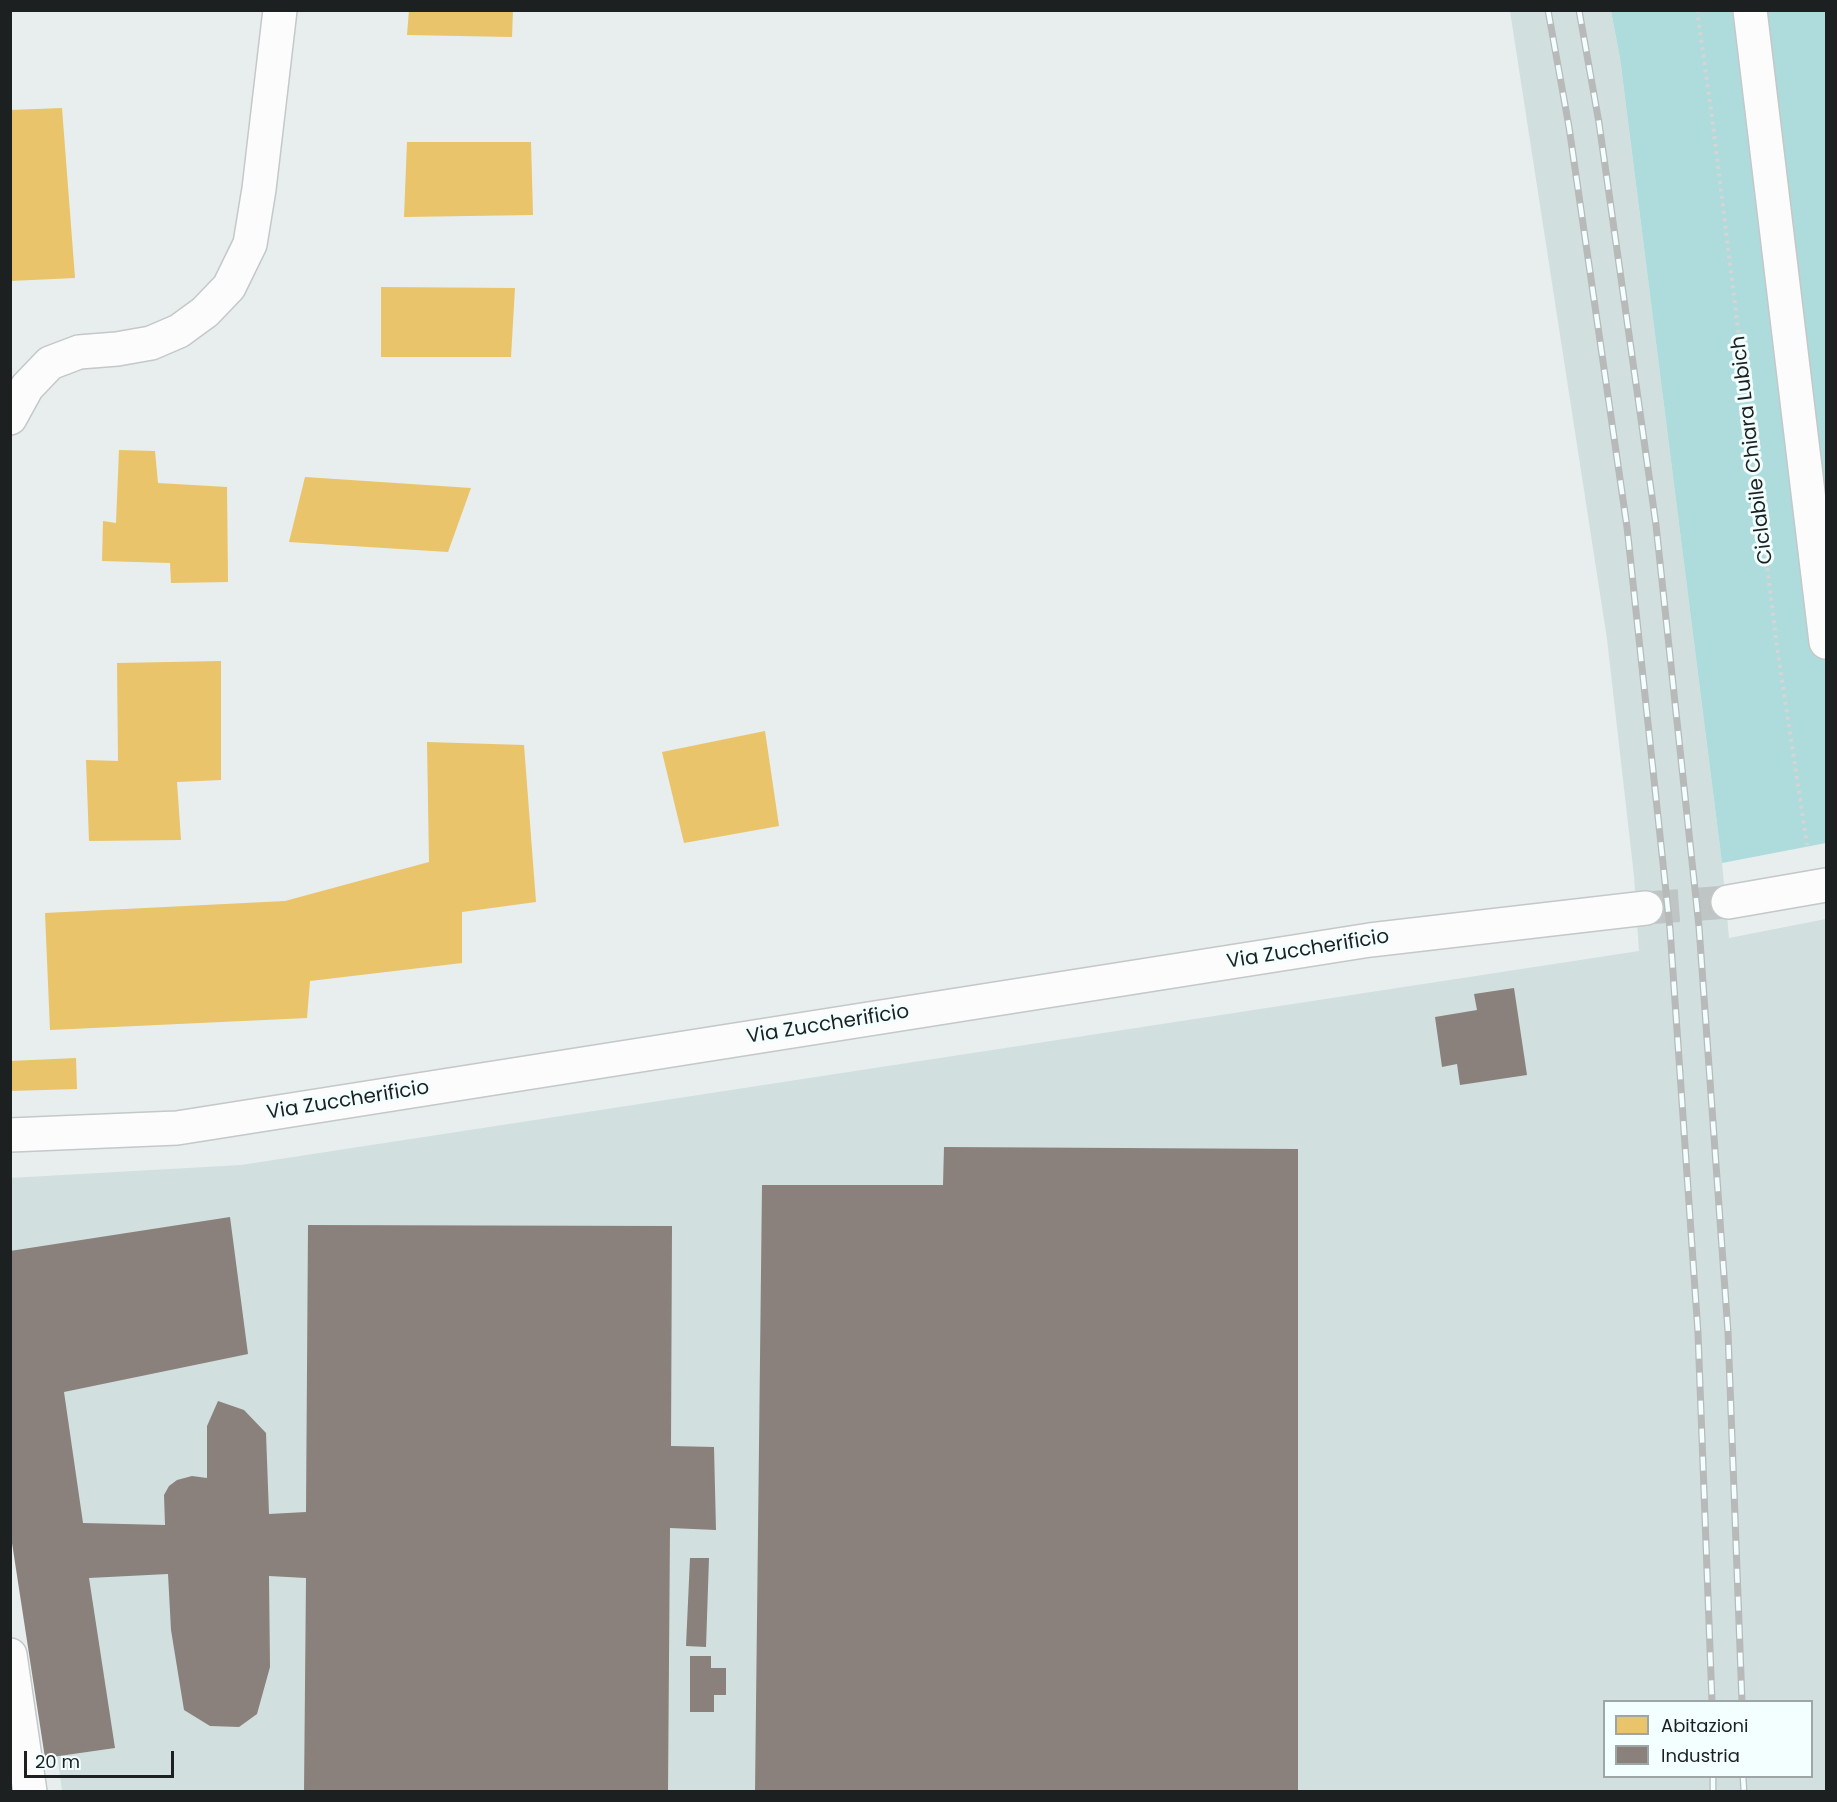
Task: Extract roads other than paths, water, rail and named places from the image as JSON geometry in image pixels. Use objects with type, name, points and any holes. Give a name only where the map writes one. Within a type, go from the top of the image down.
[{"type":"street","points":[[10,418],[27,387],[50,363],[78,352],[151,343],[179,331],[206,312],[229,286],[250,244],[259,189],[280,10]]},
{"type":"street","points":[[1750,10],[1827,642]]},
{"type":"street","points":[[1728,902],[1824,886]]},
{"type":"street","name":"Via Zuccherificio","points":[[10,1135],[177,1128],[1370,940],[1646,908]]},
{"type":"street","points":[[10,1654],[30,1791]]},
{"type":"tunnel","points":[[1646,908],[1728,902]]},
{"type":"railway","points":[[1548,10],[1569,127],[1627,527],[1670,929],[1698,1333],[1712,1700]]},
{"type":"railway","points":[[1579,10],[1599,123],[1656,525],[1699,927],[1728,1332],[1742,1700]]},
{"type":"railway","points":[[1713,1778],[1713,1792]]},
{"type":"railway","points":[[1743,1778],[1744,1792]]}]
